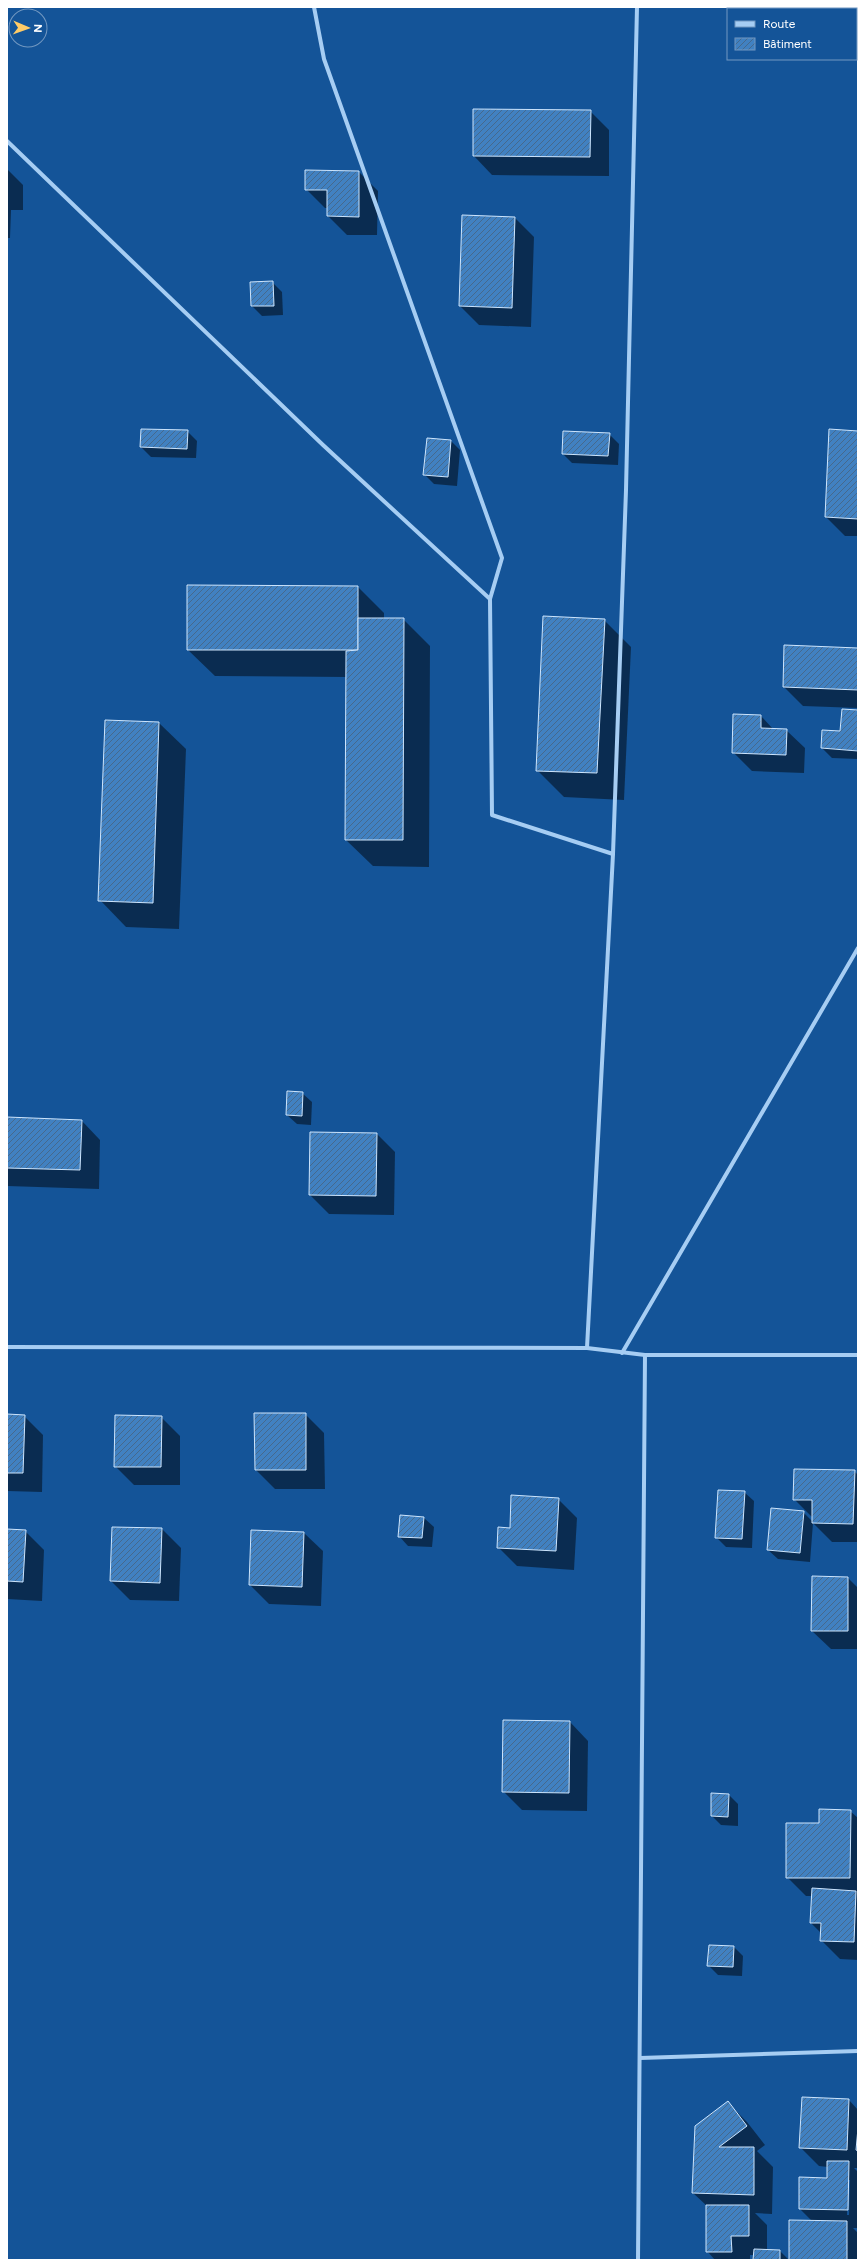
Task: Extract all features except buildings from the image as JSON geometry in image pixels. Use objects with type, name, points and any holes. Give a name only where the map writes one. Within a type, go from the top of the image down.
[{"type":"street","points":[[314,7],[324,59],[502,558],[490,599],[492,815],[613,854]]},
{"type":"street","points":[[587,1348],[613,854],[626,490],[637,7]]},
{"type":"street","points":[[7,141],[323,445],[490,599]]},
{"type":"street","points":[[622,1353],[858,948]]},
{"type":"street","points":[[7,1347],[587,1348],[645,1355],[858,1355]]},
{"type":"street","points":[[638,2260],[645,1355]]},
{"type":"street","points":[[640,2058],[858,2051]]}]
